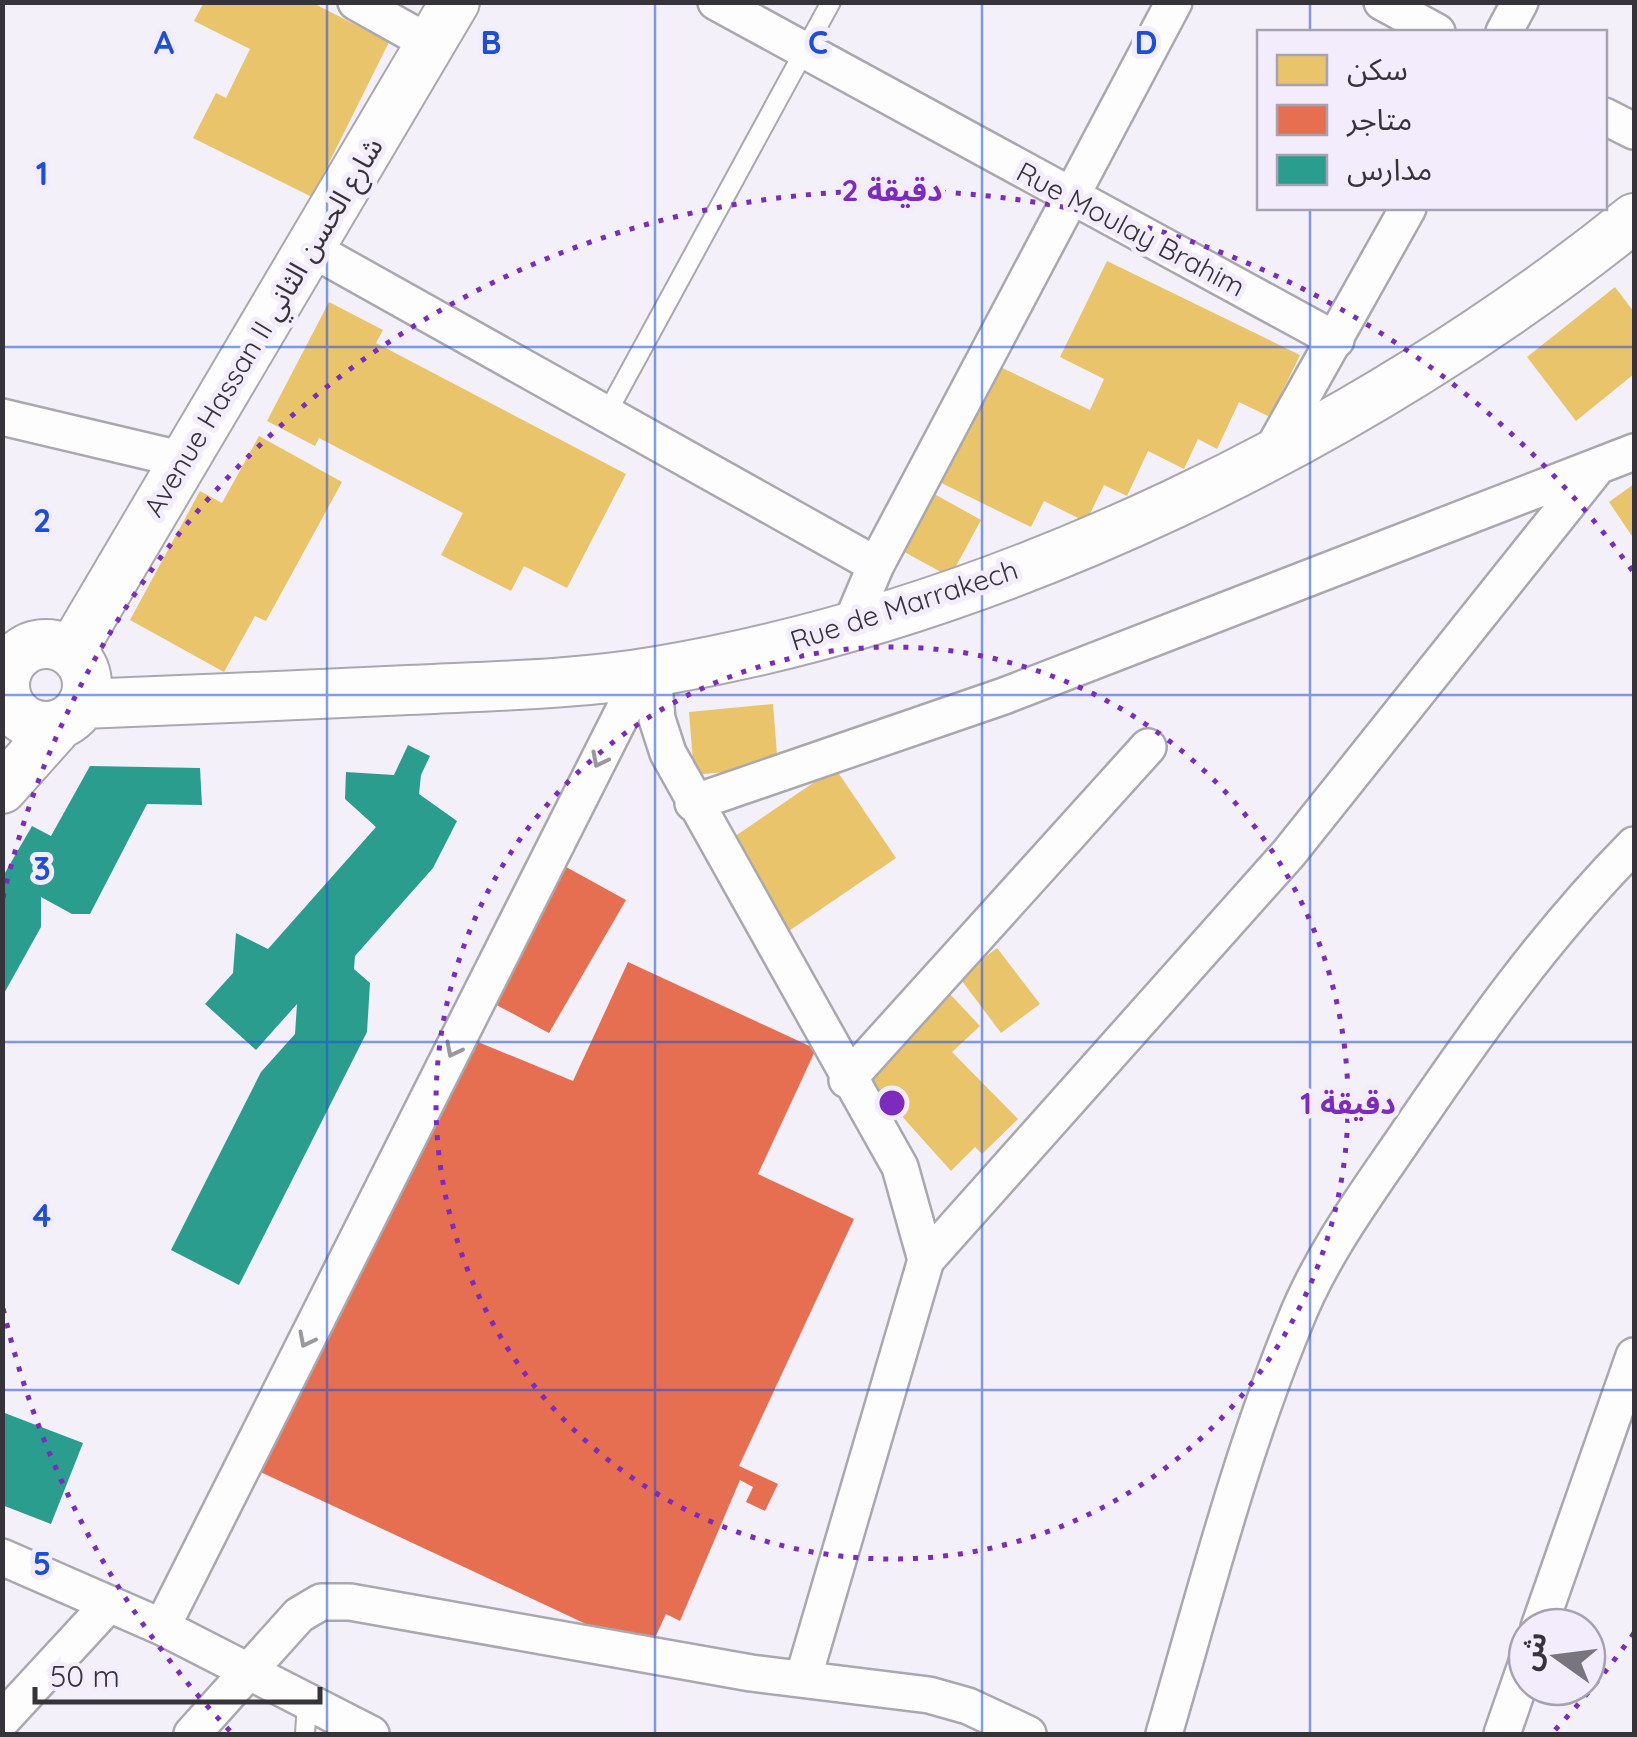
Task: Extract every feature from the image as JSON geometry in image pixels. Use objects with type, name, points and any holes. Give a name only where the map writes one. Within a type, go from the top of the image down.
[{"type":"street","points":[[356,2],[430,44]]},
{"type":"street","name":"Avenue Hassan II شارع الحسن الثاني","points":[[71,652],[455,2]]},
{"type":"street","name":"Rue Moulay Brahim","points":[[716,2],[1336,340]]},
{"type":"street","points":[[850,626],[876,565],[1174,2]]},
{"type":"street","points":[[1382,2],[1433,30]]},
{"type":"street","points":[[1505,30],[1520,2]]},
{"type":"street","points":[[1607,118],[1634,131]]},
{"type":"street","points":[[1270,454],[1407,210]]},
{"type":"street","name":"Rue de Marrakech","points":[[71,714],[533,684],[648,672],[850,626],[1072,550],[1207,489],[1468,342],[1560,278],[1634,218]]},
{"type":"street","points":[[310,248],[876,565]]},
{"type":"street","points":[[2,418],[184,460]]},
{"type":"street","points":[[692,804],[1004,696],[1594,471],[1634,452]]},
{"type":"street","points":[[802,1679],[926,1260],[1289,853],[1594,471]]},
{"type":"street","points":[[2,789],[71,714],[86,676],[71,652],[58,646],[29,648],[6,687],[36,725],[71,714]]},
{"type":"street","points":[[648,672],[657,719],[692,804],[900,1167],[926,1260]]},
{"type":"street","points":[[162,1626],[648,672]]},
{"type":"street","points":[[847,1080],[1148,748]]},
{"type":"street","points":[[1164,1734],[1255,1434],[1294,1322],[1334,1241],[1500,1000],[1588,892],[1634,845]]},
{"type":"street","points":[[1546,1607],[1634,1356]]},
{"type":"street","points":[[2,1558],[162,1626],[245,1672],[306,1719],[372,1734]]},
{"type":"street","points":[[192,1734],[299,1614],[321,1602],[350,1602],[802,1679],[930,1695],[968,1706],[1028,1734]]},
{"type":"street","points":[[2,1720],[109,1604]]},
{"type":"street","points":[[1502,1734],[1511,1707]]},
{"type":"lane","points":[[607,413],[830,2]]},
{"type":"building: سكن","points":[[204,2],[311,2],[389,42],[312,197],[193,138],[216,93],[226,98],[250,49],[194,21]]},
{"type":"building: سكن","points":[[1107,261],[1300,355],[1270,417],[1239,402],[1217,449],[1198,439],[1184,469],[1148,451],[1127,496],[1104,485],[1086,522],[1044,501],[1031,527],[929,477],[986,360],[1090,410],[1104,379],[1060,357]]},
{"type":"building: سكن","points":[[1615,287],[1634,312],[1634,374],[1576,421],[1527,357]]},
{"type":"building: سكن","points":[[329,302],[383,330],[376,343],[626,474],[567,588],[524,566],[511,591],[441,555],[463,513],[319,438],[315,446],[267,421]]},
{"type":"building: سكن","points":[[259,436],[342,482],[266,621],[255,616],[224,672],[130,620],[200,491],[222,503]]},
{"type":"building: سكن","points":[[1634,484],[1634,539],[1609,502]]},
{"type":"building: سكن","points":[[920,486],[981,520],[950,577],[888,543]]},
{"type":"building: سكن","points":[[773,704],[778,767],[694,775],[689,712]]},
{"type":"building: سكن","points":[[835,768],[896,858],[783,935],[722,845]]},
{"type":"building: سكن","points":[[997,948],[1040,1004],[1001,1033],[959,977]]},
{"type":"building: سكن","points":[[949,993],[980,1026],[952,1052],[1018,1119],[982,1154],[975,1147],[951,1171],[865,1075]]},
{"type":"building: متاجر","points":[[557,862],[626,900],[549,1033],[491,1002]]},
{"type":"building: متاجر","points":[[628,962],[816,1049],[758,1174],[854,1219],[739,1466],[778,1484],[765,1511],[746,1502],[753,1487],[740,1480],[680,1621],[666,1614],[648,1653],[252,1468],[478,1042],[573,1081]]},
{"type":"building: مدارس","points":[[408,745],[430,756],[421,775],[419,794],[457,821],[433,868],[355,956],[354,969],[370,983],[367,1032],[239,1285],[171,1250],[261,1072],[295,1034],[297,1004],[256,1050],[205,1004],[233,973],[236,933],[268,949],[376,827],[345,799],[346,772],[394,775]]},
{"type":"building: مدارس","points":[[90,766],[200,768],[202,805],[147,804],[90,914],[72,914],[41,897],[41,927],[2,997],[2,878],[32,826],[51,836]]},
{"type":"building: مدارس","points":[[2,1412],[83,1443],[51,1524],[2,1505]]}]
